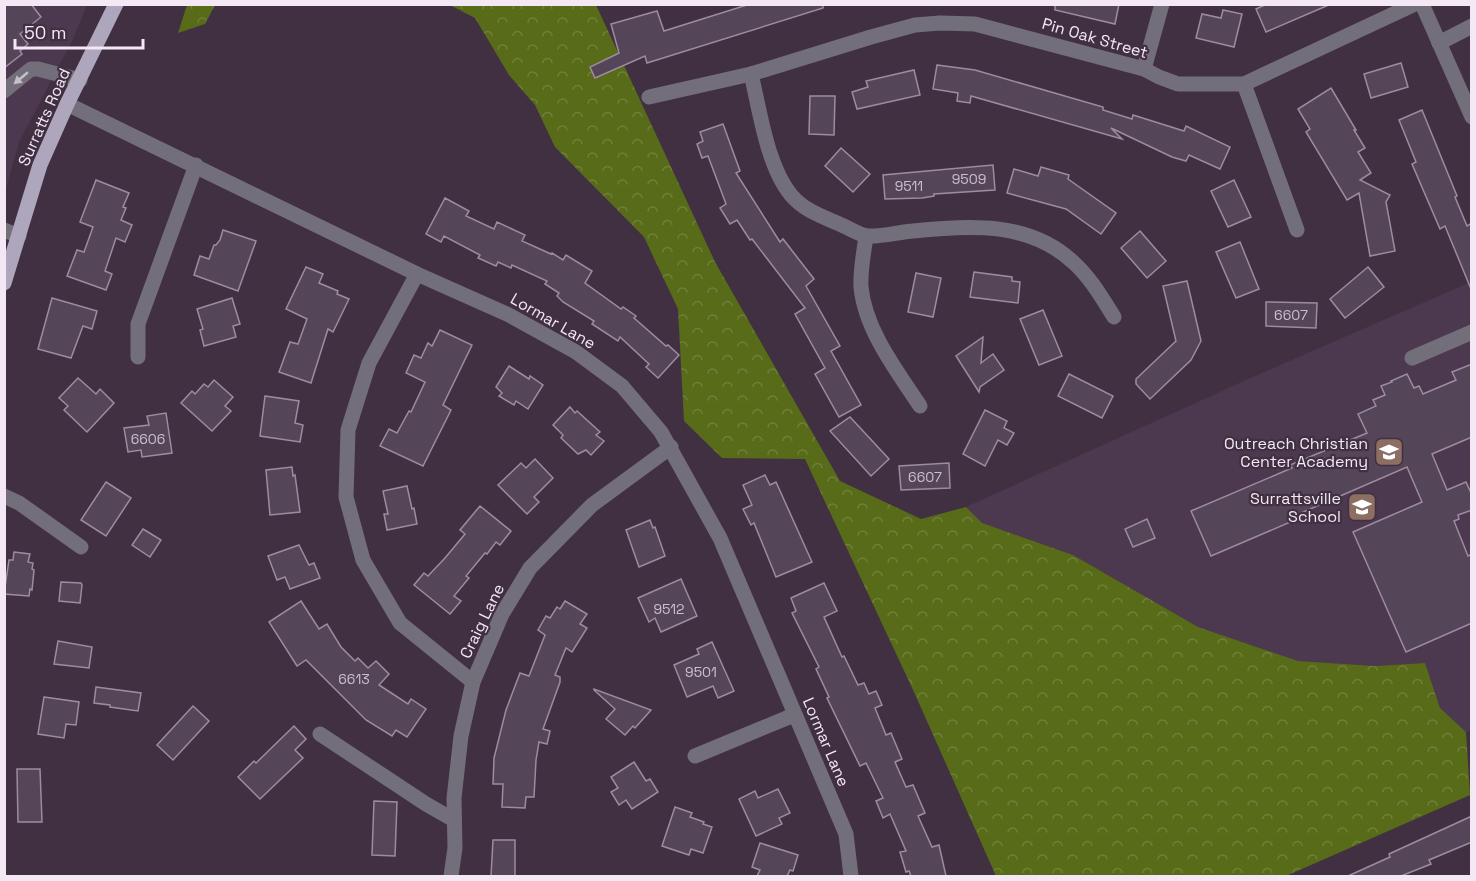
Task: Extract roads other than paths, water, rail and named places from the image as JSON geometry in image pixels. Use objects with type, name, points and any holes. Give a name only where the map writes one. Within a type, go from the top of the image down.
[{"type":"main road","name":"Surratts Road","points":[[4,283],[11,233],[67,104],[116,4]]},
{"type":"street","points":[[1144,69],[1162,4]]},
{"type":"street","name":"Pin Oak Street","points":[[649,97],[751,74],[871,36],[915,25],[948,22],[975,24],[1000,30],[1144,69],[1178,84],[1244,84],[1415,4]]},
{"type":"street","points":[[1422,4],[1472,117]]},
{"type":"street","points":[[1439,44],[1472,26]]},
{"type":"street","points":[[4,91],[31,69],[80,80]]},
{"type":"street","points":[[751,74],[774,162],[791,195],[816,214],[866,236],[942,228],[981,227],[1011,230],[1045,242],[1073,261],[1114,317]]},
{"type":"street","points":[[1244,84],[1296,230]]},
{"type":"street","name":"Lormar Lane","points":[[67,104],[417,274],[509,315],[576,352],[622,386],[661,432],[720,538],[846,834],[851,876]]},
{"type":"street","points":[[138,357],[138,324],[195,165]]},
{"type":"street","points":[[866,236],[861,283],[862,299],[872,327],[920,406]]},
{"type":"street","points":[[417,274],[369,363],[348,430],[346,497],[363,560],[400,623],[473,682]]},
{"type":"street","points":[[1413,358],[1472,332]]},
{"type":"street","name":"Craig Lane","points":[[451,876],[454,848],[454,798],[461,736],[473,682],[502,614],[530,568],[592,505],[670,447]]},
{"type":"street","points":[[4,496],[19,503],[81,547]]},
{"type":"street","points":[[694,756],[794,715]]},
{"type":"street","points":[[320,734],[454,820]]},
{"type":"place","name":"Outreach Christian Center Academy","points":[[1389,452]]},
{"type":"place","name":"Surrattsville School","points":[[1362,507]]}]
